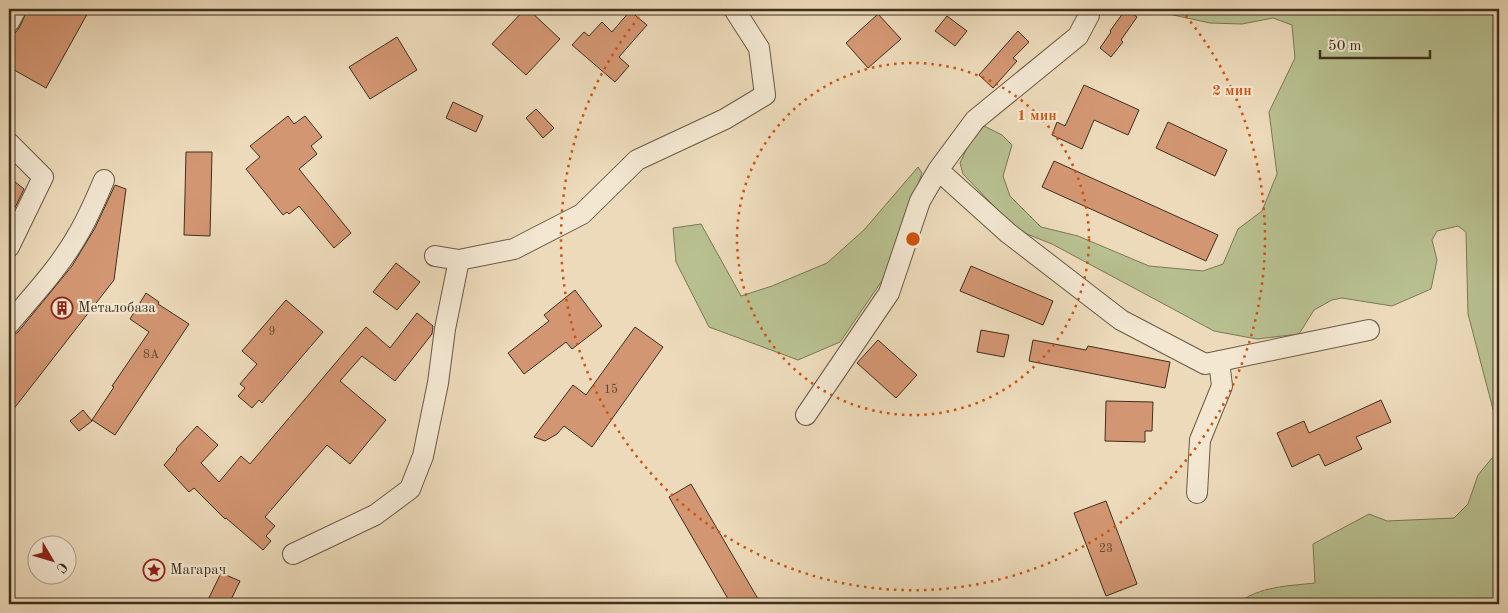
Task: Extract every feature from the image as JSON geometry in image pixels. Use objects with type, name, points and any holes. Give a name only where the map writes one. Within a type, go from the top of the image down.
[{"type":"lane","points":[[9,22],[16,9]]},
{"type":"lane","points":[[435,256],[459,260],[514,249],[582,214],[637,160],[725,119],[766,95],[760,48],[734,9]]},
{"type":"lane","points":[[806,415],[890,293],[920,201],[938,170],[975,120],[1078,36],[1089,15],[1088,9]]},
{"type":"lane","points":[[9,143],[43,177],[9,247]]},
{"type":"lane","points":[[938,170],[1008,233],[1121,320],[1205,364],[1369,330]]},
{"type":"lane","points":[[9,324],[57,266],[76,238],[90,214],[104,180]]},
{"type":"lane","points":[[293,554],[375,515],[410,489],[423,456],[438,383],[445,329],[459,260]]},
{"type":"lane","points":[[1197,493],[1200,440],[1222,386],[1219,361]]},
{"type":"green space","points":[[1146,9],[1499,9],[1499,419],[1494,413],[1468,314],[1466,232],[1458,226],[1437,231],[1432,240],[1437,260],[1431,289],[1392,306],[1342,298],[1332,300],[1314,310],[1299,334],[1257,339],[1214,331],[1052,244],[1017,230],[963,174],[960,163],[968,146],[984,126],[1002,135],[1012,145],[1003,176],[1010,196],[1041,227],[1078,236],[1149,266],[1203,271],[1223,264],[1238,229],[1262,211],[1277,174],[1269,112],[1295,58],[1292,25],[1273,18],[1242,24],[1210,23]]},
{"type":"green space","points":[[918,167],[922,173],[888,272],[840,342],[798,360],[709,327],[676,262],[673,228],[701,224],[741,296],[772,286],[827,263],[864,230]]},
{"type":"green space","points":[[1492,458],[1499,458],[1499,604],[1237,604],[1264,590],[1315,583],[1313,544],[1369,514],[1387,521],[1454,518],[1468,504],[1478,475]]},
{"type":"building","points":[[28,9],[90,9],[46,88],[9,67],[9,37],[19,28]]},
{"type":"building","points":[[525,9],[528,9],[560,39],[526,75],[492,44]]},
{"type":"building","points":[[1126,9],[1137,17],[1121,40],[1123,42],[1111,57],[1100,48]]},
{"type":"building","points":[[630,11],[647,25],[619,57],[629,66],[615,82],[572,45],[584,32],[589,36],[602,22],[612,32]]},
{"type":"building","points":[[878,14],[901,39],[868,68],[846,43]]},
{"type":"building","points":[[947,16],[967,31],[955,46],[935,31]]},
{"type":"building","points":[[1018,31],[1029,42],[1013,58],[1017,61],[993,88],[979,75]]},
{"type":"building","points":[[397,37],[417,70],[370,99],[349,67]]},
{"type":"building","points":[[1084,85],[1139,110],[1128,135],[1094,120],[1082,149],[1052,135],[1057,122],[1065,126]]},
{"type":"building","points":[[453,102],[483,116],[476,132],[446,118]]},
{"type":"building","points":[[536,109],[554,128],[543,138],[526,118]]},
{"type":"building","points":[[288,116],[294,124],[305,116],[322,137],[311,146],[317,154],[299,169],[351,233],[334,248],[299,206],[289,214],[287,212],[283,215],[246,169],[260,157],[250,146]]},
{"type":"building","points":[[1168,122],[1227,150],[1215,176],[1156,148]]},
{"type":"building","points":[[186,152],[212,152],[210,236],[184,235]]},
{"type":"building","points":[[1054,161],[1218,235],[1206,261],[1042,187]]},
{"type":"building","points":[[9,177],[24,189],[9,220]]},
{"type":"building","name":"Металобаза","points":[[115,185],[126,189],[114,280],[9,415],[9,336],[18,332],[72,266],[95,228]]},
{"type":"building","points":[[396,263],[420,282],[397,310],[373,292]]},
{"type":"building","points":[[971,266],[1053,301],[1043,325],[960,291]]},
{"type":"building","points":[[575,290],[602,326],[572,349],[566,342],[524,374],[508,353],[549,321],[544,315]]},
{"type":"building","points":[[146,293],[159,302],[158,304],[189,324],[115,435],[92,420],[114,387],[112,386],[149,332],[130,319]]},
{"type":"building","points":[[286,300],[323,332],[262,403],[259,400],[252,408],[238,396],[245,388],[240,384],[257,364],[242,351]]},
{"type":"building","points":[[417,313],[433,326],[432,334],[395,381],[362,356],[340,381],[386,420],[350,464],[327,445],[265,517],[275,526],[266,536],[271,541],[263,550],[225,519],[194,488],[189,492],[164,465],[197,426],[218,445],[201,463],[219,482],[241,456],[250,464],[366,327],[390,348]]},
{"type":"building","points":[[635,327],[663,347],[592,447],[564,426],[557,434],[545,441],[534,437],[573,385],[586,395]]},
{"type":"building","points":[[981,330],[1009,335],[1004,357],[977,352]]},
{"type":"building","points":[[878,340],[917,375],[896,398],[857,363]]},
{"type":"building","points":[[1033,340],[1086,350],[1088,346],[1170,362],[1165,388],[1029,361]]},
{"type":"building","points":[[1381,400],[1391,422],[1356,437],[1362,449],[1325,466],[1319,454],[1292,467],[1277,433],[1304,421],[1309,433]]},
{"type":"building","points":[[1106,401],[1153,402],[1152,431],[1145,431],[1145,442],[1105,441]]},
{"type":"building","points":[[83,410],[92,421],[79,431],[70,421]]},
{"type":"building","points":[[691,484],[761,604],[731,604],[669,497]]},
{"type":"building","points":[[1106,501],[1137,584],[1106,596],[1074,513]]},
{"type":"building","points":[[221,573],[240,581],[229,604],[206,604]]},
{"type":"place","name":"Металобаза","points":[[62,308]]},
{"type":"place","name":"Магарач","points":[[154,570]]}]
